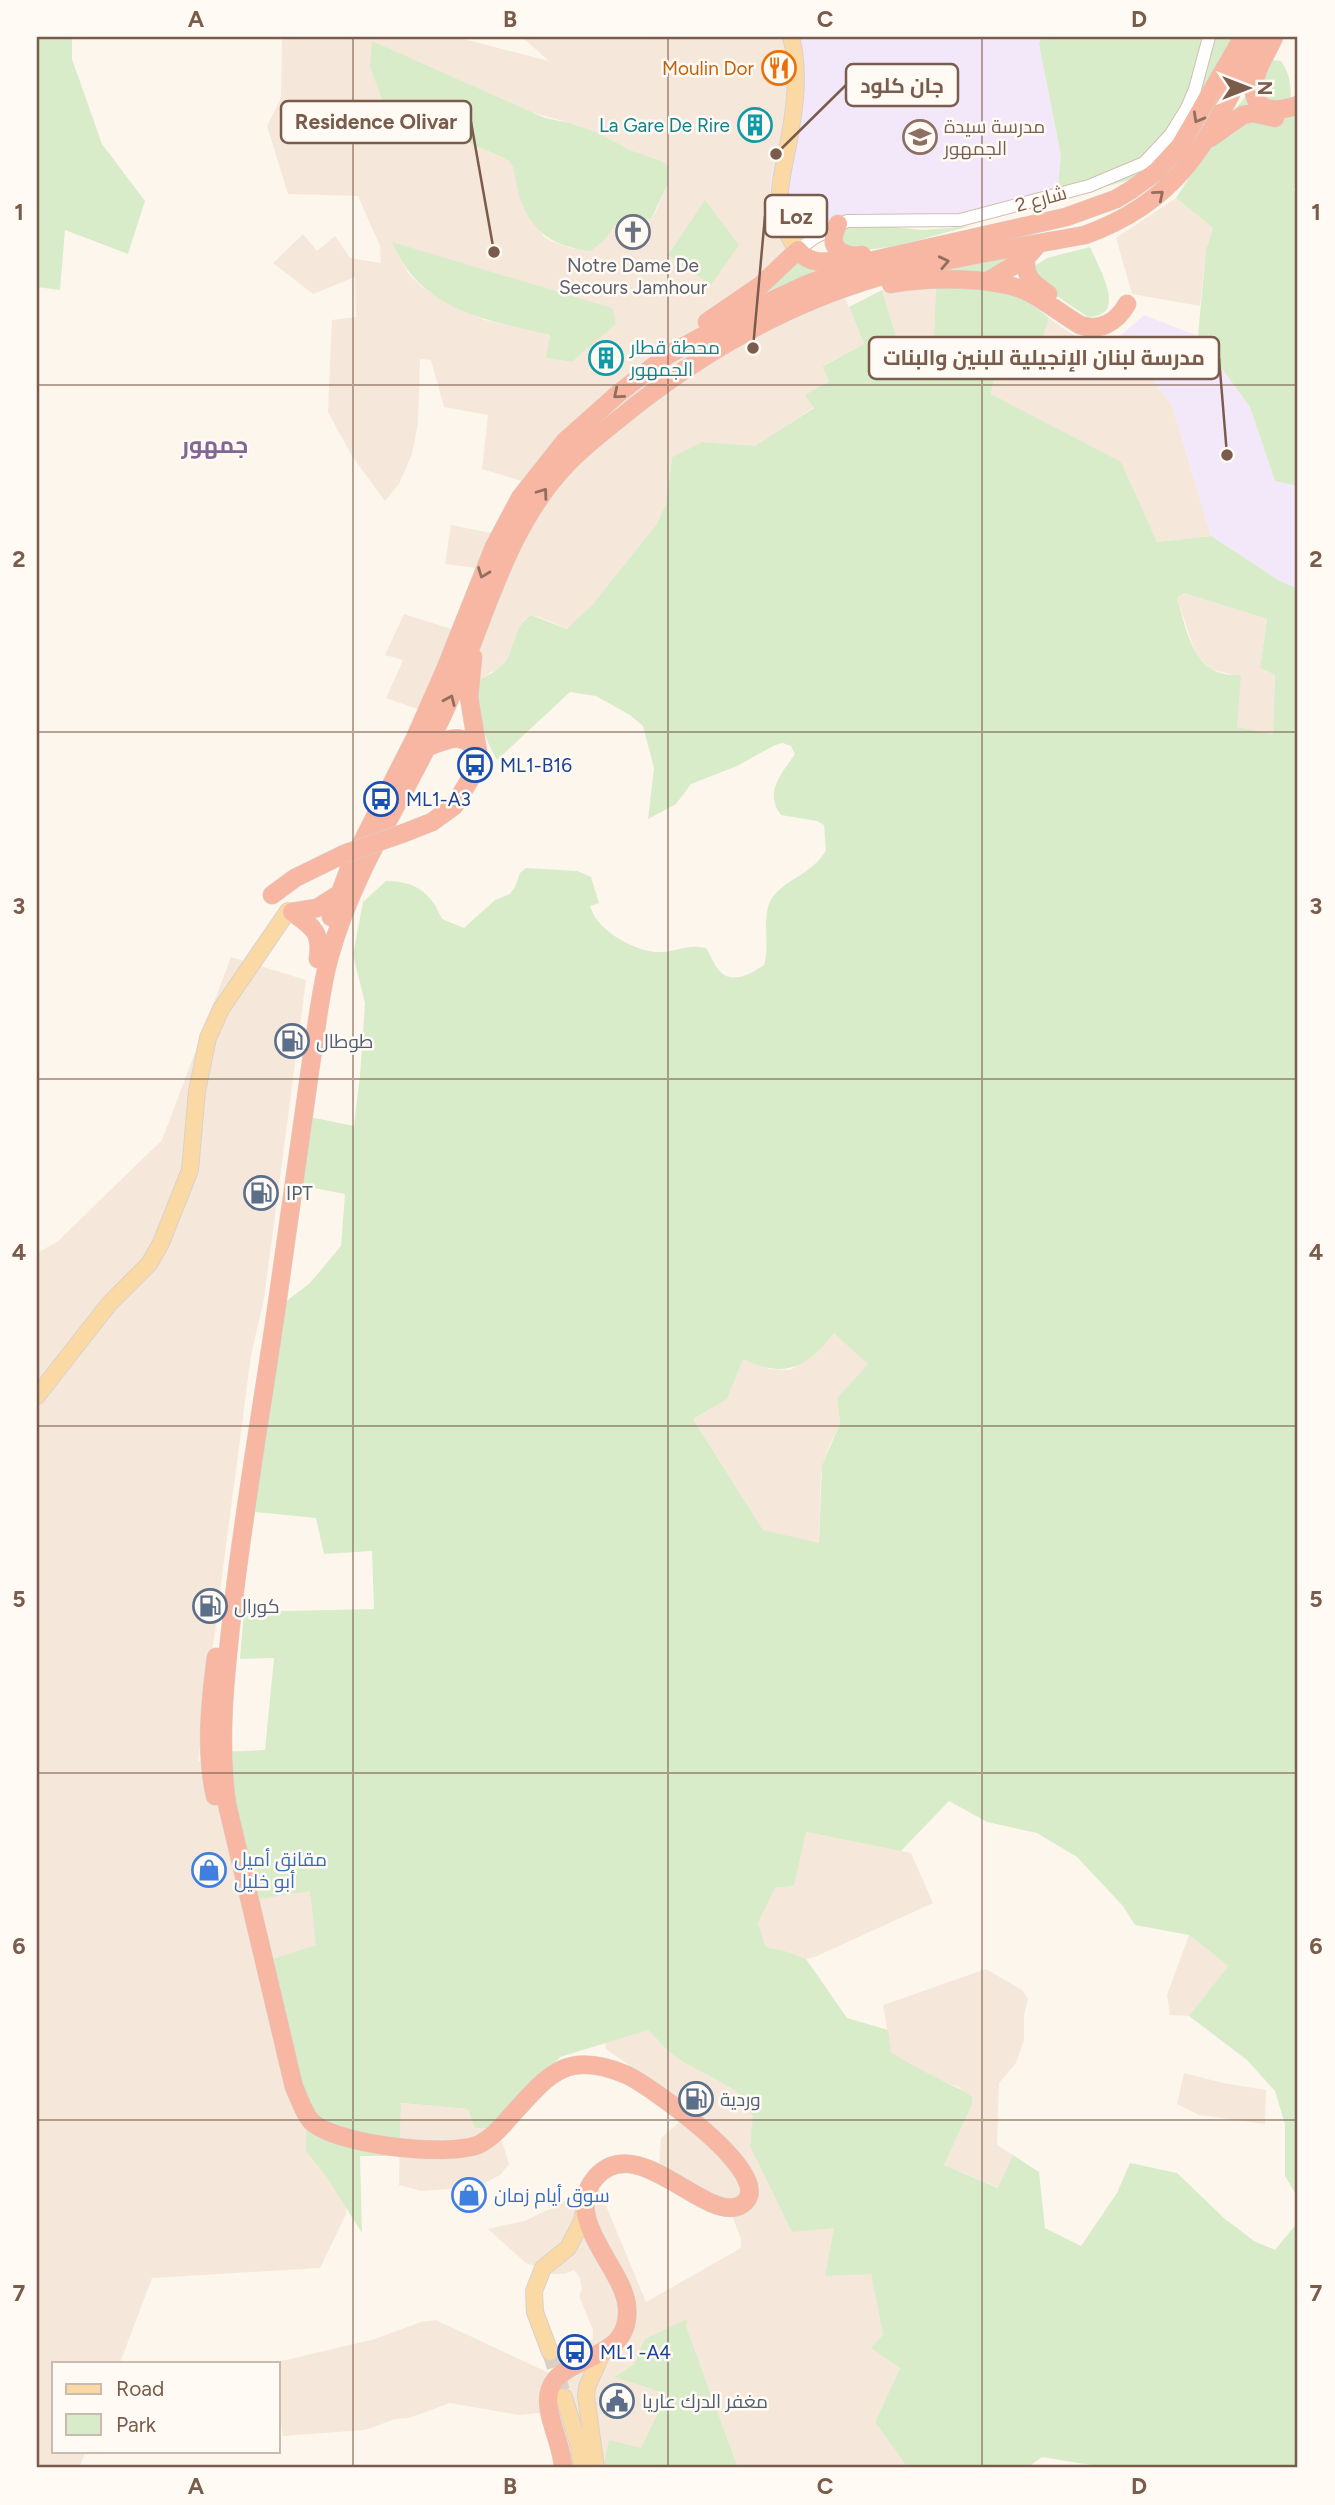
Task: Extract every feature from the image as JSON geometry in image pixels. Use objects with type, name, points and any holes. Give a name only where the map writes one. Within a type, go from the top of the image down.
[{"type":"highway","points":[[681,346],[803,286],[866,262],[1066,217],[1131,191],[1157,171],[1180,146],[1242,37]]},
{"type":"highway","points":[[563,2468],[548,2401],[553,2383],[617,2341],[626,2327],[624,2292],[589,2226],[586,2203],[596,2177],[610,2168],[625,2164],[643,2166],[725,2207],[743,2204],[749,2196],[746,2177],[735,2162],[695,2122],[636,2080],[594,2065],[570,2066],[550,2075],[492,2136],[463,2149],[425,2149],[377,2144],[341,2136],[318,2126],[307,2115],[295,2087],[227,1804],[222,1755],[224,1687],[238,1566],[291,1197],[327,970],[337,933],[360,873],[428,747],[457,684],[497,579],[522,526],[542,494],[565,466],[598,435],[674,376],[748,330],[803,305],[896,272],[1085,235],[1108,227],[1140,210],[1179,176],[1204,142],[1260,37]]},
{"type":"highway","points":[[1274,37],[1257,73],[1254,87],[1256,97],[1262,106],[1272,111],[1298,108]]},
{"type":"highway","points":[[1204,142],[1243,115],[1253,113],[1281,118],[1298,108]]},
{"type":"highway","points":[[838,224],[834,235],[836,247],[842,254],[857,256]]},
{"type":"highway","points":[[988,281],[1026,258],[1039,243]]},
{"type":"highway","points":[[318,959],[351,864],[415,738],[494,547],[515,506],[533,479],[576,431],[636,379],[681,346],[714,317],[761,285],[798,250],[805,258],[816,262],[922,248]]},
{"type":"highway","points":[[803,305],[827,303],[905,281],[988,281],[1030,293],[1087,327],[1109,324],[1120,315],[1122,303],[1104,318],[1093,320],[1081,317],[1032,283],[1025,270],[1026,258]]},
{"type":"highway","points":[[272,895],[302,874],[344,854],[432,822],[454,806],[475,771],[478,752],[470,709],[472,643]]},
{"type":"highway","points":[[428,747],[449,739],[461,738],[468,740],[478,752]]},
{"type":"highway","points":[[339,894],[317,908],[292,912],[317,933],[320,947],[290,1132],[264,1331],[217,1646],[209,1756],[218,1809],[272,2032],[295,2113],[307,2127],[336,2143],[364,2146],[377,2144]]},
{"type":"main road","points":[[791,37],[796,81],[778,202],[783,225],[798,250]]},
{"type":"main road","points":[[37,1396],[108,1304],[149,1264],[161,1243],[190,1170],[197,1091],[208,1038],[221,1009],[288,911]]},
{"type":"main road","points":[[550,2352],[535,2312],[534,2291],[543,2269],[568,2248],[581,2226],[586,2203]]},
{"type":"main road","points":[[568,2248],[599,2248]]},
{"type":"main road","points":[[596,2468],[586,2396],[603,2351]]},
{"type":"main road","points":[[577,2365],[589,2468]]},
{"type":"main road","points":[[564,2397],[579,2446],[582,2468]]},
{"type":"street","name":"شارع 2","points":[[798,250],[838,224],[856,220],[960,220],[1089,186],[1144,163],[1171,134],[1187,108],[1209,37]]},
{"type":"shaded area","points":[[456,37],[549,61],[522,37],[802,37],[787,124],[773,167],[770,186],[772,206],[791,243],[739,299],[750,319],[838,281],[864,344],[824,365],[829,382],[814,407],[755,447],[702,442],[672,457],[666,504],[656,525],[592,605],[568,629],[531,615],[524,620],[507,658],[498,671],[491,672],[477,682],[420,710],[386,698],[403,660],[385,655],[404,614],[467,634],[491,570],[445,564],[451,525],[501,535],[522,481],[482,469],[488,415],[444,407],[431,360],[420,359],[418,424],[412,454],[399,484],[385,501],[352,456],[328,412],[332,320],[356,317],[355,277],[313,294],[273,263],[303,234],[317,251],[335,236],[350,258],[381,263],[380,246],[358,196],[288,194],[267,126],[281,98],[282,39]],"holes":[[[370,67],[577,125],[630,150],[662,161],[669,167],[668,184],[656,211],[651,219],[617,223],[612,230],[574,249],[551,241],[544,237],[524,209],[514,166],[509,161],[439,129],[395,121],[389,115]],[[395,249],[611,308],[615,325],[572,362],[547,358],[550,335],[485,320],[441,300],[408,273]]]},
{"type":"shaded area","name":"مدرسة سيدة الجمهور","points":[[802,37],[1042,37],[1039,44],[1061,156],[1057,194],[985,214],[901,217],[865,213],[846,215],[828,221],[791,243],[772,206],[770,186],[773,167],[787,124]]},
{"type":"shaded area","points":[[1176,198],[1213,228],[1206,250],[1200,306],[1132,294],[1116,238]]},
{"type":"shaded area","points":[[936,285],[934,333],[930,343],[897,341],[882,290]]},
{"type":"shaded area","points":[[1144,315],[1198,336],[1250,407],[1275,481],[1298,486],[1298,589],[1278,580],[1211,536],[1172,405],[1119,337]]},
{"type":"shaded area","points":[[1049,318],[1079,339],[1119,337],[1172,405],[1211,536],[1157,542],[1120,462],[991,394],[1002,336],[1042,340]]},
{"type":"shaded area","points":[[1184,593],[1267,619],[1260,668],[1275,675],[1273,734],[1237,727],[1233,675],[1211,669],[1196,655],[1177,598]]},
{"type":"shaded area","points":[[231,957],[306,980],[264,1299],[251,1355],[198,1760],[350,1879],[346,2214],[320,2268],[152,2278],[120,2362],[52,2362],[52,2452],[86,2452],[79,2468],[37,2468],[37,1253],[57,1242],[162,1140]]},
{"type":"shaded area","points":[[834,1332],[869,1364],[837,1398],[840,1423],[821,1474],[819,1544],[763,1530],[693,1419],[727,1399],[743,1358],[770,1369],[790,1370],[817,1353]]},
{"type":"shaded area","points":[[805,1832],[911,1853],[933,1903],[815,1957],[806,1959],[766,1947],[758,1923],[775,1888],[794,1886]]},
{"type":"shaded area","points":[[1189,1935],[1228,1966],[1189,2016],[1170,2015],[1167,1995]]},
{"type":"shaded area","points":[[986,1969],[1022,1990],[1028,1999],[1024,2015],[1024,2040],[1016,2063],[999,2083],[997,2145],[1013,2155],[999,2188],[944,2165],[972,2105],[959,2087],[912,2066],[891,2052],[883,2005]]},
{"type":"shaded area","points":[[648,2030],[683,2062],[735,2090],[754,2116],[750,2146],[835,2228],[871,2274],[883,2335],[900,2368],[875,2422],[908,2468],[738,2468],[686,2326],[687,2319],[637,2356],[634,2364],[614,2377],[668,2394],[641,2448],[603,2468],[554,2468],[546,2418],[540,2413],[519,2415],[450,2403],[365,2430],[283,2436],[280,2416],[280,2362],[277,2362],[375,2339],[421,2322],[436,2320],[549,2373],[593,2338],[593,2330],[579,2296],[582,2289],[580,2278],[574,2270],[553,2274],[526,2263],[488,2229],[524,2221],[557,2206],[595,2179],[646,2302],[741,2248],[741,2239],[731,2213],[659,2168],[661,2138],[693,2110],[606,2049],[605,2042]]},
{"type":"shaded area","points":[[1184,2073],[1266,2090],[1265,2124],[1199,2115],[1177,2104]]},
{"type":"shaded area","points":[[400,2103],[469,2109],[498,2128],[509,2164],[500,2175],[477,2187],[421,2191],[399,2185]]},
{"type":"green space","points":[[37,37],[72,37],[72,59],[102,144],[145,201],[128,254],[65,230],[60,290],[37,287]]},
{"type":"green space","points":[[1042,37],[1245,37],[1183,140],[1139,175],[1126,181],[1086,192],[1057,194],[1061,156],[1039,44]]},
{"type":"green space","points":[[372,41],[545,118],[598,133],[630,150],[662,161],[669,167],[668,184],[651,219],[617,223],[591,251],[576,249],[552,240],[542,233],[527,214],[509,161],[442,131],[407,124],[388,115],[370,67]]},
{"type":"green space","points":[[1270,60],[1281,61],[1287,71],[1291,107],[1298,102],[1298,181],[1294,190],[1298,192],[1298,486],[1275,481],[1250,407],[1198,336],[1206,250],[1213,228],[1176,198]]},
{"type":"green space","points":[[705,200],[739,245],[711,285],[668,255]]},
{"type":"green space","points":[[881,226],[923,230],[972,226],[876,249],[844,249],[841,232],[845,229]]},
{"type":"green space","points":[[392,242],[612,308],[615,325],[572,362],[546,358],[550,335],[479,317],[437,297],[419,283],[404,265]]},
{"type":"green space","points":[[1090,247],[1108,290],[1109,300],[1107,309],[1100,315],[1088,317],[1033,280],[1033,267],[1047,258]]},
{"type":"green space","points":[[1022,255],[994,274],[883,282]]},
{"type":"green space","points":[[798,261],[826,268],[752,299]]},
{"type":"green space","points":[[936,285],[996,291],[1023,300],[1036,308],[1049,318],[1042,340],[1002,336],[991,394],[1121,462],[1157,542],[1211,536],[1278,580],[1298,589],[1298,2198],[1285,2176],[1285,2124],[1275,2091],[1247,2060],[1189,2016],[1228,1966],[1189,1935],[1135,1925],[1123,1906],[1077,1857],[1037,1833],[987,1822],[949,1801],[901,1851],[806,1832],[794,1886],[775,1888],[758,1923],[766,1947],[806,1959],[847,2018],[888,2030],[891,2052],[972,2097],[972,2105],[944,2165],[998,2188],[1013,2155],[1039,2172],[1045,2228],[1081,2246],[1117,2193],[1130,2163],[1177,2173],[1225,2219],[1254,2241],[1275,2250],[1298,2222],[1298,2468],[1092,2468],[1091,2465],[1042,2457],[1027,2468],[908,2468],[875,2422],[900,2368],[871,2348],[883,2335],[871,2274],[825,2276],[834,2228],[792,2232],[750,2146],[753,2116],[735,2090],[683,2062],[648,2030],[560,2057],[498,2128],[475,2128],[468,2109],[401,2103],[399,2156],[360,2156],[362,2233],[326,2176],[306,2151],[306,2131],[264,1962],[316,1945],[310,1891],[252,1900],[220,1752],[265,1750],[274,1658],[240,1659],[244,1612],[374,1609],[372,1551],[324,1554],[316,1518],[255,1512],[276,1309],[310,1283],[341,1246],[345,1194],[293,1184],[305,1116],[354,1126],[365,1003],[353,955],[363,902],[386,881],[406,883],[421,890],[433,902],[442,919],[464,928],[495,900],[510,894],[520,873],[526,868],[577,871],[591,877],[599,903],[590,906],[595,918],[610,933],[627,943],[654,952],[706,948],[718,969],[734,978],[747,975],[764,965],[766,918],[770,901],[781,888],[815,864],[826,850],[824,825],[817,821],[781,815],[776,807],[774,790],[795,754],[791,746],[783,743],[775,745],[737,766],[691,784],[676,804],[648,819],[654,768],[643,726],[630,715],[596,696],[570,692],[497,760],[481,722],[477,682],[504,663],[521,625],[531,615],[567,629],[592,605],[656,525],[666,504],[672,457],[702,442],[755,446],[814,408],[805,395],[829,382],[823,366],[864,344],[849,307],[882,290],[897,340],[930,343],[934,333]],"holes":[[[1184,593],[1267,619],[1260,668],[1275,675],[1273,734],[1237,727],[1241,675],[1225,674],[1212,669],[1195,651],[1177,598]],[[834,1333],[868,1364],[837,1398],[840,1423],[822,1466],[819,1543],[763,1530],[693,1419],[727,1399],[743,1359],[771,1368],[794,1367],[814,1355]]]},
{"type":"green space","points":[[687,2319],[686,2326],[738,2468],[603,2468],[609,2440],[641,2448],[667,2394],[614,2377],[634,2364],[645,2339]]},
{"type":"tunnel","points":[[550,2352],[564,2397]]},
{"type":"place","name":"Moulin Dor","points":[[779,68]]},
{"type":"place","name":"La Gare De Rire","points":[[755,125]]},
{"type":"place","name":"مدرسة سيدة الجمهور","points":[[920,137]]},
{"type":"place","name":"جان كلود","points":[[776,154]]},
{"type":"place","name":"Notre Dame De Secours Jamhour","points":[[633,232]]},
{"type":"place","name":"Residence Olivar","points":[[494,252]]},
{"type":"place","name":"Loz","points":[[753,348]]},
{"type":"place","name":"محطة قطار الجمهور","points":[[606,358]]},
{"type":"place","name":"مدرسة لبنان الإنجيلية للبنين والبنات","points":[[1227,455]]},
{"type":"place","name":"ML1-B16","points":[[475,765]]},
{"type":"place","name":"ML1-A3","points":[[381,799]]},
{"type":"place","name":"طوطال","points":[[292,1041]]},
{"type":"place","name":"IPT","points":[[261,1193]]},
{"type":"place","name":"كورال","points":[[210,1606]]},
{"type":"place","name":"مقانق أميل أبو خليل","points":[[209,1870]]},
{"type":"place","name":"وردية","points":[[696,2099]]},
{"type":"place","name":"سوق أيام زمان","points":[[469,2195]]},
{"type":"place","name":"ML1 -A4","points":[[575,2352]]},
{"type":"place","name":"مغفر الدرك عاريا","points":[[617,2401]]},
{"type":"district","name":"جمهور","points":[[215,445]]}]
